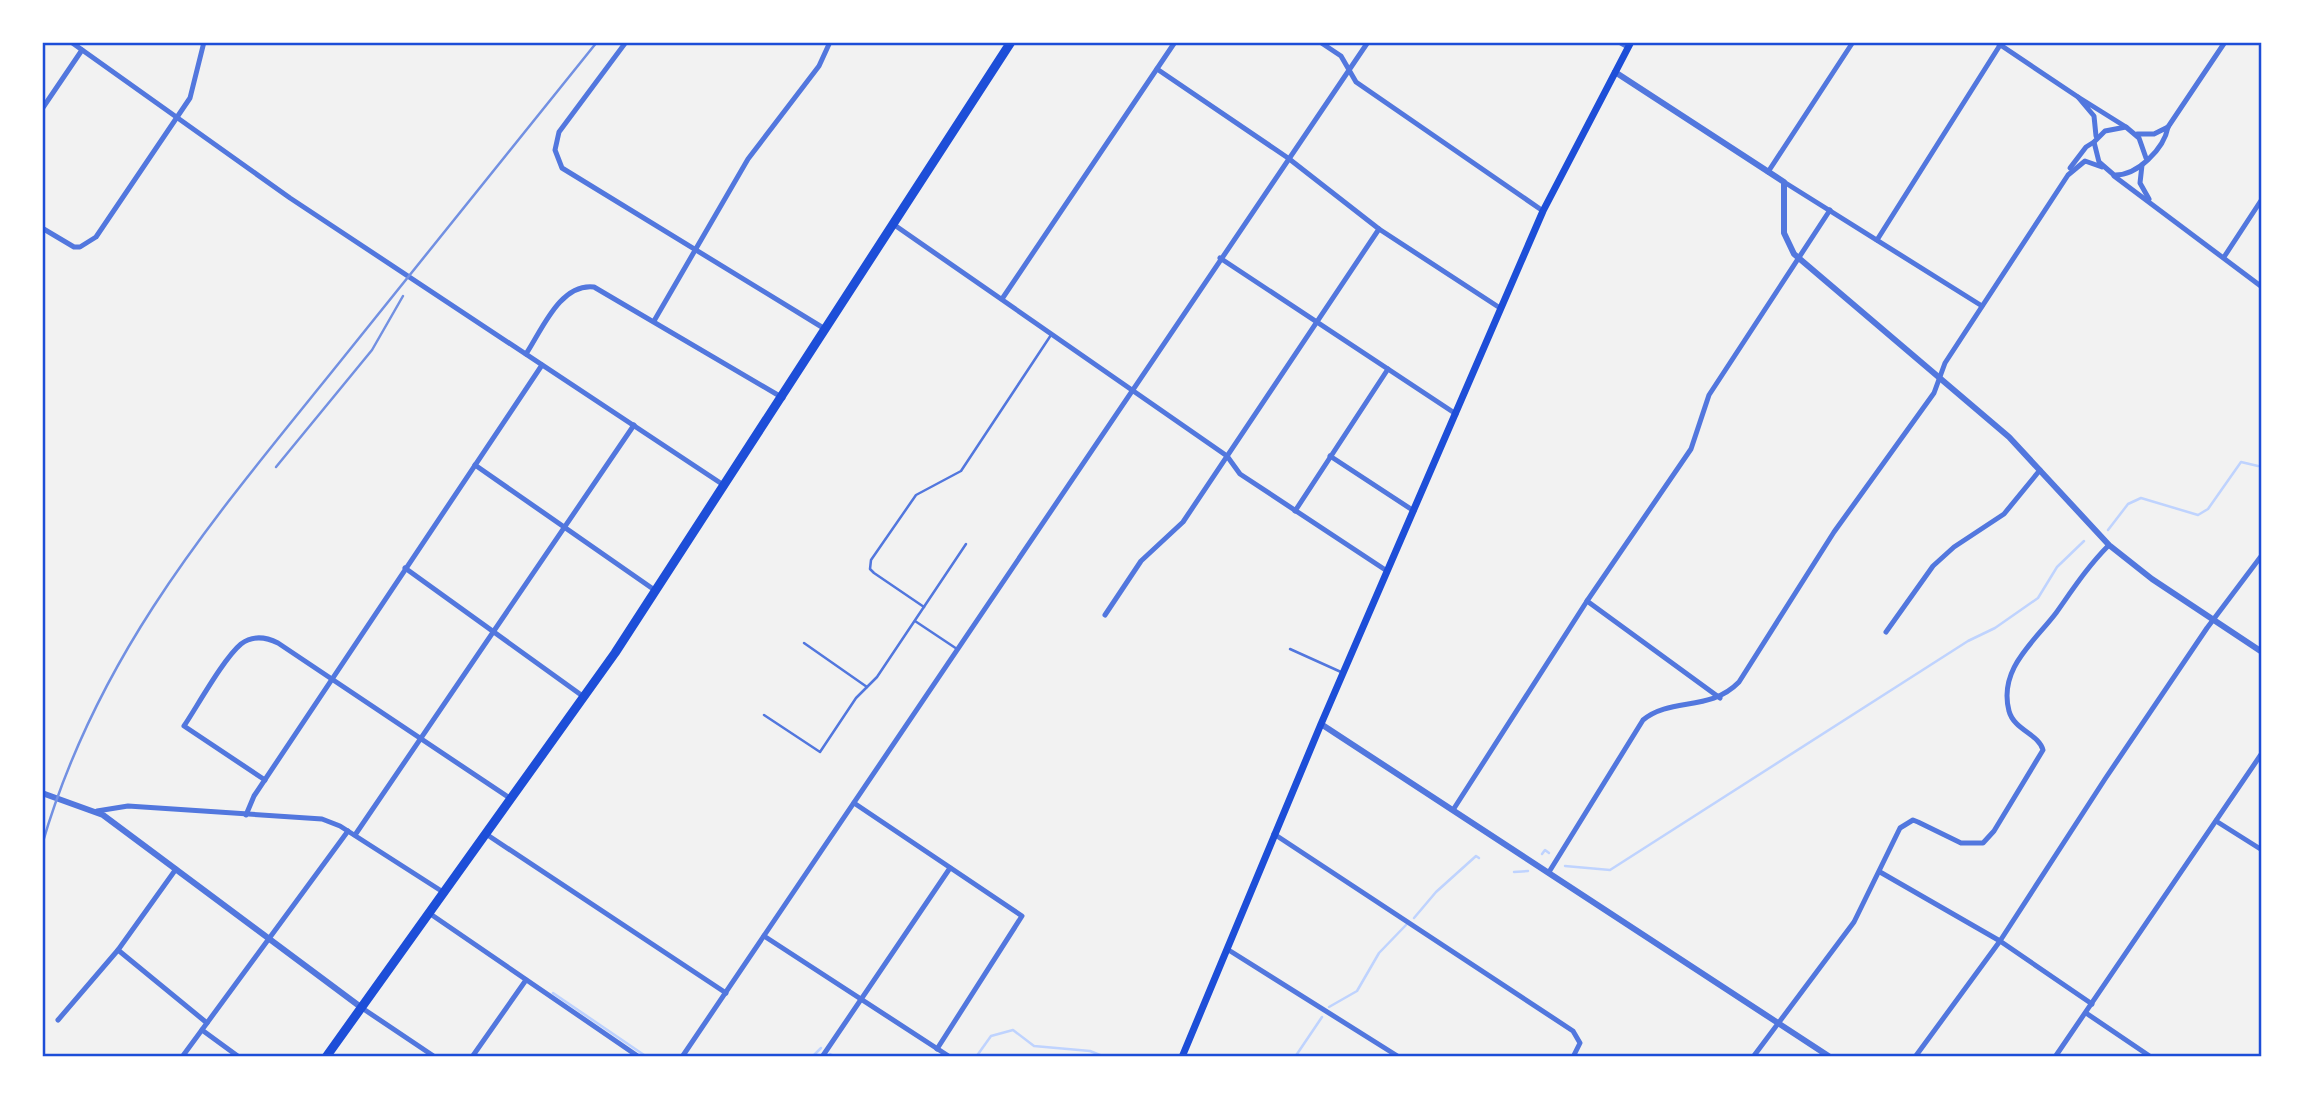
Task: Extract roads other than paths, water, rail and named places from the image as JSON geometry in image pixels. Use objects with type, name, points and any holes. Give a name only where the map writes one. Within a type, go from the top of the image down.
[{"type":"highway","points":[[326,1057],[657,592],[1011,42]]},
{"type":"main road","points":[[1182,1057],[1274,834],[1500,308],[1543,211],[1629,45]]},
{"type":"street","points":[[71,42],[290,198],[725,486]]},
{"type":"street","points":[[42,228],[69,246],[80,247],[96,237],[190,98],[204,42]]},
{"type":"street","points":[[626,42],[559,132],[555,150],[557,160],[569,174],[826,330]]},
{"type":"street","points":[[654,321],[698,251],[748,159],[820,66],[830,42]]},
{"type":"street","points":[[1002,299],[1175,42]]},
{"type":"street","points":[[1320,42],[1341,56],[1356,82],[1543,211]]},
{"type":"street","points":[[682,1057],[1368,42]]},
{"type":"street","points":[[1619,42],[1629,45]]},
{"type":"street","points":[[1768,172],[1853,42]]},
{"type":"street","points":[[2148,199],[2140,183],[2142,165],[2146,158],[2156,151],[2168,127],[2223,44],[2215,42]]},
{"type":"street","points":[[1877,240],[1999,43],[2137,134],[2154,134],[2168,127]]},
{"type":"street","points":[[42,109],[82,50]]},
{"type":"street","points":[[1157,69],[1288,158],[1379,229],[1500,308]]},
{"type":"street","points":[[1615,72],[1768,172],[1983,306]]},
{"type":"street","points":[[2078,97],[2094,117],[2095,139],[2102,167]]},
{"type":"street","points":[[1549,872],[1643,720],[1659,710],[1720,698],[1744,675],[1834,532],[1934,393],[1939,377],[2086,147],[2109,129],[2126,127]]},
{"type":"street","points":[[2137,134],[2146,158]]},
{"type":"street","points":[[2068,175],[2085,161],[2102,167],[2262,287]]},
{"type":"street","points":[[2114,176],[2128,174],[2142,165]]},
{"type":"street","points":[[1784,182],[1784,233],[1790,250],[1798,258],[2009,438],[2109,545],[2152,579],[2262,652]]},
{"type":"street","points":[[2224,257],[2262,199]]},
{"type":"street","points":[[1453,810],[1587,601],[1691,449],[1709,395],[1830,210]]},
{"type":"street","points":[[893,224],[1131,392],[1227,456],[1240,474],[1387,571]]},
{"type":"street","points":[[1105,615],[1136,566],[1178,529],[1379,229]]},
{"type":"street","points":[[1220,258],[1456,414]]},
{"type":"street","points":[[526,354],[563,299],[577,288],[585,286],[602,291],[783,398]]},
{"type":"street","points":[[246,815],[265,780],[331,678],[542,365]]},
{"type":"street","points":[[1295,511],[1388,369]]},
{"type":"street","points":[[355,835],[634,425]]},
{"type":"street","points":[[1330,456],[1414,511]]},
{"type":"street","points":[[475,465],[657,592]]},
{"type":"street","points":[[1886,632],[1939,560],[2004,514],[2040,470]]},
{"type":"street","points":[[1753,1057],[1854,922],[1880,872],[1895,834],[1913,820],[1968,845],[1983,843],[1994,831],[2043,750],[2042,745],[2018,726],[2011,715],[2007,699],[2012,672],[2085,570],[2109,545]]},
{"type":"street","points":[[1915,1057],[2000,941],[2105,779],[2262,555]]},
{"type":"street","points":[[405,568],[584,696]]},
{"type":"street","points":[[1587,601],[1720,698]]},
{"type":"street","points":[[265,780],[184,726],[235,651],[241,644],[259,637],[278,643],[511,799]]},
{"type":"street","points":[[1321,724],[1830,1057]]},
{"type":"street","points":[[2055,1057],[2262,753]]},
{"type":"street","points":[[42,793],[97,811],[362,1008],[435,1057]]},
{"type":"street","points":[[854,803],[1021,916],[937,1049]]},
{"type":"street","points":[[97,811],[128,806],[313,818],[332,822],[444,892]]},
{"type":"street","points":[[2216,821],[2262,850]]},
{"type":"street","points":[[182,1057],[348,831]]},
{"type":"street","points":[[486,834],[726,993]]},
{"type":"street","points":[[1274,834],[1561,1023],[1579,1038],[1579,1048],[1573,1057]]},
{"type":"street","points":[[822,1057],[950,868]]},
{"type":"street","points":[[58,1020],[118,950],[176,869]]},
{"type":"street","points":[[1880,872],[2000,941],[2092,1004]]},
{"type":"street","points":[[429,913],[639,1057]]},
{"type":"street","points":[[764,936],[950,1057]]},
{"type":"street","points":[[1226,949],[1399,1057]]},
{"type":"street","points":[[118,950],[207,1023]]},
{"type":"street","points":[[472,1057],[526,980]]},
{"type":"street","points":[[2086,1013],[2151,1057]]},
{"type":"street","points":[[202,1030],[239,1057]]},
{"type":"lane","points":[[924,607],[874,573],[870,569],[872,560],[916,495],[961,471],[1051,335]]},
{"type":"lane","points":[[764,715],[820,752],[877,677],[966,544]]},
{"type":"lane","points":[[915,621],[957,649]]},
{"type":"lane","points":[[804,643],[867,687]]},
{"type":"lane","points":[[1290,649],[1343,673]]},
{"type":"waterway","points":[[2108,530],[2128,504],[2141,498],[2198,515],[2208,509],[2241,462],[2258,466]]},
{"type":"waterway","points":[[1565,866],[1610,870],[1968,641],[1995,628],[2038,598],[2057,567],[2084,541]]},
{"type":"waterway","points":[[1542,854],[1545,850],[1549,853]]},
{"type":"waterway","points":[[1414,918],[1436,892],[1476,856],[1479,858]]},
{"type":"waterway","points":[[1514,872],[1528,871]]},
{"type":"waterway","points":[[1329,1007],[1357,991],[1379,953],[1406,925]]},
{"type":"waterway","points":[[553,993],[647,1057]]},
{"type":"waterway","points":[[1295,1057],[1322,1017]]},
{"type":"waterway","points":[[976,1057],[991,1036],[1013,1030],[1034,1046],[1090,1051],[1105,1057]]},
{"type":"waterway","points":[[812,1057],[821,1048]]},
{"type":"waterway","points":[[830,1054],[836,1057]]},
{"type":"railway","points":[[42,845],[66,775],[95,710],[128,648],[165,589],[248,476],[597,42]]},
{"type":"railway","points":[[276,467],[372,350],[403,296]]}]
